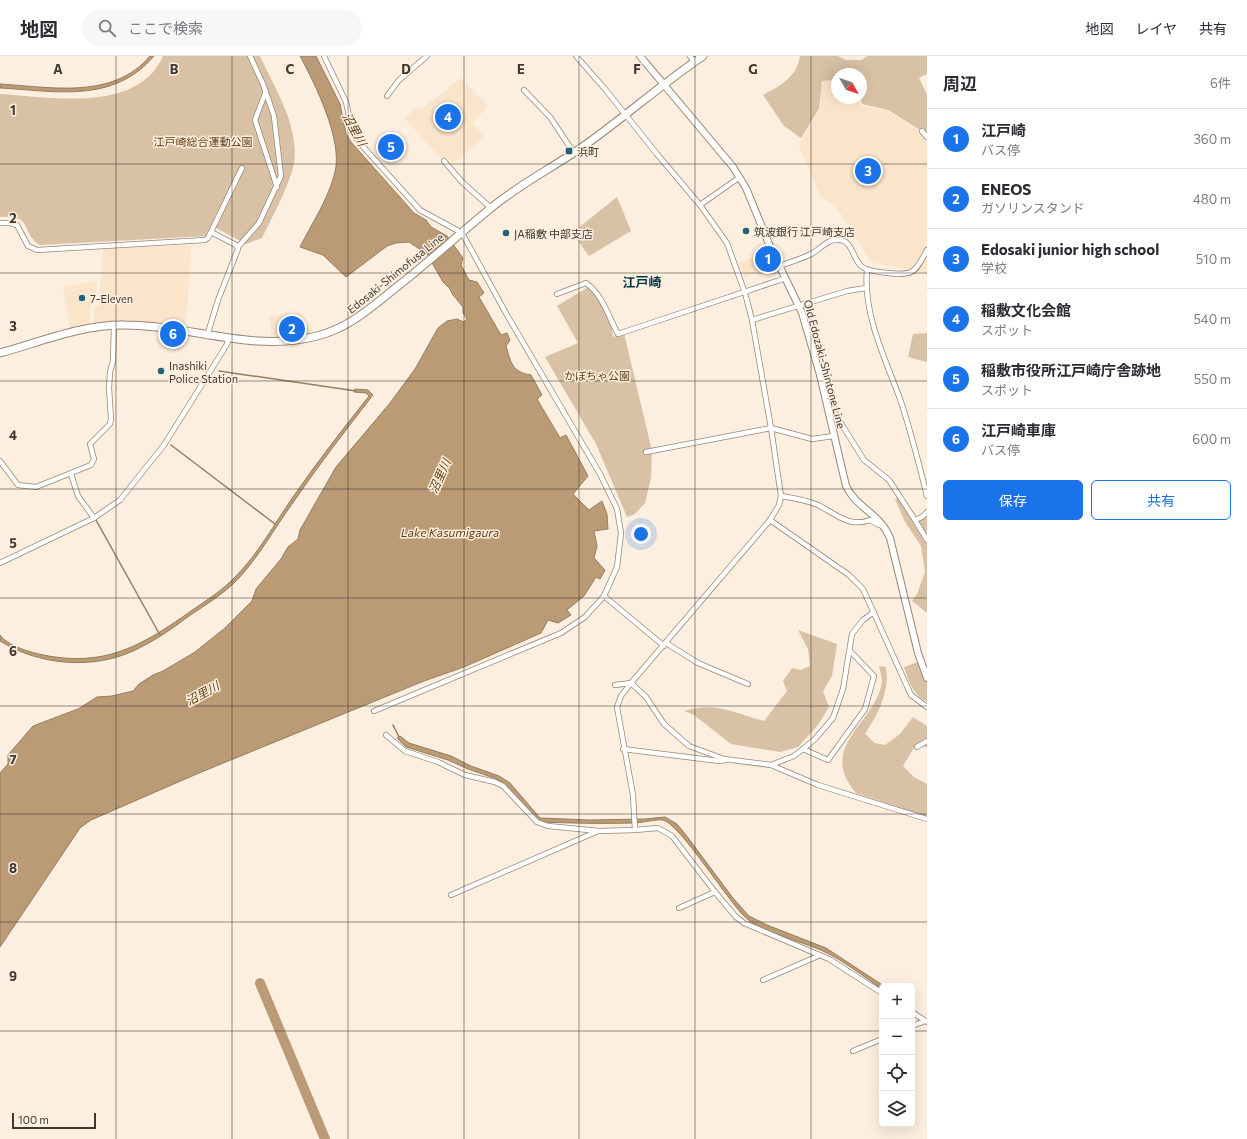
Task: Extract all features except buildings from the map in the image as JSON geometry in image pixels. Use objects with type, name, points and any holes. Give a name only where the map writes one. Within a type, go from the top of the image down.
[{"type":"main road","name":"Edosaki-Shimofusa Line","points":[[0,353],[73,333],[114,325],[153,327],[229,340],[261,342],[288,341],[308,338],[336,330],[373,306],[491,208],[574,153],[664,83],[692,59],[703,56]]},
{"type":"street","points":[[207,336],[238,247],[259,223],[282,172],[274,116],[266,91],[250,56]]},
{"type":"street","points":[[324,56],[346,102],[352,130],[358,141],[420,210],[460,235],[600,474],[617,509],[621,533],[617,567],[604,596],[585,617],[561,633],[374,711]]},
{"type":"street","points":[[387,96],[398,80],[427,56]]},
{"type":"street","points":[[576,56],[625,113],[700,205],[727,243],[745,293],[752,320],[772,428],[781,496],[779,505],[770,520],[631,683],[621,696],[616,707],[633,795],[635,830]]},
{"type":"street","name":"Old Edozaki-Shintone Line","points":[[640,56],[664,83],[740,177],[780,266],[800,306],[828,409],[842,477],[849,493],[883,523],[893,548],[918,653],[927,678]]},
{"type":"street","points":[[524,90],[550,118],[574,153]]},
{"type":"street","points":[[266,91],[255,120],[276,188]]},
{"type":"street","points":[[922,131],[927,137]]},
{"type":"street","points":[[444,161],[462,182],[491,208]]},
{"type":"street","points":[[0,223],[17,225],[28,246],[37,250],[203,240],[208,238],[242,168]]},
{"type":"street","points":[[700,205],[740,177]]},
{"type":"street","points":[[211,232],[238,247]]},
{"type":"street","points":[[780,266],[812,254],[830,241],[837,239],[848,244],[860,265],[867,270],[903,274],[911,272],[927,250]]},
{"type":"street","points":[[867,270],[866,288],[875,329],[911,432],[927,496]]},
{"type":"street","points":[[557,294],[586,283],[594,289],[603,303],[618,334],[745,293],[786,278]]},
{"type":"street","points":[[752,320],[847,291],[866,288]]},
{"type":"street","points":[[0,461],[18,485],[36,487],[91,465],[94,459],[90,444],[110,424],[109,388],[110,372],[113,361],[114,325]]},
{"type":"street","points":[[0,563],[94,518],[120,500],[164,444],[229,340]]},
{"type":"street","points":[[828,409],[834,412],[864,460],[889,480],[927,540]]},
{"type":"street","points":[[646,452],[772,428],[812,439],[834,436]]},
{"type":"street","points":[[71,474],[78,496],[94,518]]},
{"type":"street","points":[[781,496],[818,505],[850,522],[864,522],[870,520],[879,525],[883,523]]},
{"type":"street","points":[[915,520],[922,517],[927,512]]},
{"type":"street","points":[[770,520],[849,575],[863,589],[911,695],[927,707]]},
{"type":"street","points":[[604,596],[665,644],[698,663],[748,684]]},
{"type":"street","points":[[772,765],[794,756],[815,739],[833,718],[843,689],[852,634],[863,620],[874,612]]},
{"type":"street","points":[[803,749],[828,760],[866,709],[874,676],[850,651]]},
{"type":"street","points":[[615,686],[631,683]]},
{"type":"street","points":[[631,683],[646,696],[664,724],[689,746],[727,759],[772,765],[818,785],[927,818]]},
{"type":"street","points":[[386,736],[405,751],[438,762],[465,775],[495,782],[503,786],[537,822],[548,826],[599,831],[658,828],[672,836],[715,892],[736,917],[744,923],[829,960],[879,991]]},
{"type":"street","points":[[917,747],[927,741]]},
{"type":"street","points":[[624,749],[719,761],[727,759]]},
{"type":"street","points":[[451,895],[599,831]]},
{"type":"street","points":[[679,908],[715,892]]},
{"type":"street","points":[[763,980],[818,956]]},
{"type":"street","points":[[915,1014],[926,1021]]},
{"type":"street","points":[[915,1025],[926,1021]]},
{"type":"street","points":[[853,1051],[879,1040]]},
{"type":"shaded area","points":[[461,78],[488,106],[472,123],[485,136],[453,163],[447,157],[443,160],[404,118],[418,107],[421,110]]},
{"type":"shaded area","points":[[822,81],[831,81],[831,104],[860,104],[861,106],[887,111],[921,132],[927,144],[927,273],[873,263],[836,206],[821,197],[799,146],[820,109]]},
{"type":"shaded area","points":[[191,245],[187,312],[183,328],[167,324],[133,321],[94,323],[95,307],[99,306],[103,249]]},
{"type":"shaded area","points":[[769,250],[775,264],[745,278],[739,263]]},
{"type":"shaded area","points":[[97,281],[95,302],[91,303],[89,326],[70,331],[63,287]]},
{"type":"shaded area","points":[[300,313],[311,333],[298,336],[271,337],[270,316]]},
{"type":"green space","name":"江戸崎総合運動公園","points":[[163,56],[260,56],[286,110],[294,139],[295,154],[293,168],[287,186],[262,238],[246,244],[212,226],[207,236],[40,245],[34,240],[25,225],[18,218],[0,217],[0,94],[67,99],[91,98],[114,94],[134,87],[151,74]]},
{"type":"green space","points":[[800,56],[838,56],[846,60],[862,60],[867,56],[927,56],[927,74],[919,78],[927,95],[927,132],[923,128],[920,130],[888,110],[862,104],[867,104],[867,68],[831,68],[831,80],[822,81],[819,109],[801,138],[784,126],[763,95],[787,80],[795,70]]},
{"type":"green space","points":[[617,197],[631,231],[589,256],[572,233]]},
{"type":"green space","name":"かぼちゃ公園","points":[[590,286],[610,316],[613,337],[624,333],[652,451],[651,478],[645,503],[635,514],[627,517],[596,444],[545,357],[578,343],[557,306]]},
{"type":"green space","points":[[927,333],[927,362],[908,357],[913,334]]},
{"type":"green space","points":[[903,497],[915,520],[927,512],[927,532],[925,533],[927,536],[927,613],[912,601],[917,594],[925,572],[921,546],[905,522],[895,499]]},
{"type":"green space","points":[[798,630],[837,644],[832,676],[823,691],[829,707],[818,725],[798,747],[780,752],[731,744],[694,715],[684,711],[705,707],[724,709],[764,721],[787,691],[783,681],[792,668],[801,670],[810,666],[808,649]]},
{"type":"green space","points":[[918,662],[927,683],[927,702],[915,692],[904,667]]},
{"type":"green space","points":[[879,666],[886,667],[887,676],[885,694],[874,719],[865,734],[875,743],[885,745],[900,734],[913,717],[927,726],[927,747],[915,746],[903,766],[914,777],[927,784],[927,816],[856,793],[845,776],[842,762],[845,748],[878,697],[882,682]]},
{"type":"water","points":[[150,56],[154,56],[138,71],[121,82],[102,88],[63,92],[0,88],[0,84],[60,88],[80,88],[100,85],[118,79],[135,70]]},
{"type":"water","name":"Lake Kasumigaura","points":[[300,56],[316,56],[340,104],[346,134],[351,142],[414,213],[426,220],[431,227],[447,236],[463,258],[461,265],[469,280],[477,282],[484,293],[479,297],[501,335],[507,333],[510,340],[506,346],[513,366],[520,372],[531,375],[542,395],[537,399],[560,438],[566,435],[588,476],[573,494],[589,510],[602,501],[607,514],[608,529],[594,531],[597,546],[594,558],[605,570],[600,579],[596,577],[584,596],[567,610],[571,615],[558,623],[548,620],[541,633],[464,667],[424,681],[199,773],[91,820],[80,828],[0,947],[0,773],[8,764],[8,755],[33,726],[78,709],[97,697],[112,696],[133,691],[139,684],[153,675],[163,671],[195,652],[225,628],[252,601],[256,589],[281,559],[288,547],[298,539],[300,530],[336,467],[390,403],[415,369],[438,328],[447,321],[457,319],[464,322],[467,319],[463,313],[463,307],[443,282],[427,254],[409,242],[396,243],[387,246],[346,277],[323,255],[300,247],[329,191],[335,172],[336,159],[335,144],[326,112],[313,81]]},
{"type":"water","points":[[355,389],[368,390],[373,395],[285,513],[254,560],[228,589],[216,598],[148,644],[117,657],[100,661],[83,663],[48,660],[15,649],[0,641],[0,635],[10,644],[41,655],[75,659],[94,658],[128,649],[159,632],[209,599],[231,581],[252,558],[311,471],[369,396],[366,393],[354,392]]},
{"type":"water","points":[[400,736],[409,743],[451,756],[471,766],[499,776],[510,783],[540,818],[589,820],[645,819],[665,817],[677,824],[733,898],[749,916],[767,925],[826,948],[879,983],[879,987],[831,955],[814,947],[761,928],[752,923],[737,908],[681,835],[671,825],[663,820],[636,823],[539,822],[506,786],[497,779],[448,760],[406,747],[397,738]]},
{"type":"waterway","points":[[219,371],[356,391]]},
{"type":"waterway","points":[[171,445],[275,524]]},
{"type":"waterway","points":[[96,520],[160,635]]},
{"type":"waterway","points":[[393,725],[399,737]]},
{"type":"waterway","points":[[260,983],[325,1139]]},
{"type":"place","name":"稲敷文化会館","points":[[448,117]]},
{"type":"place","name":"稲敷市役所江戸崎庁舎跡地","points":[[391,147]]},
{"type":"place","name":"浜町","points":[[569,151]]},
{"type":"place","name":"Edosaki junior high school","points":[[868,171]]},
{"type":"place","name":"筑波銀行 江戸崎支店","points":[[746,231]]},
{"type":"place","name":"JA稲敷 中部支店","points":[[506,233]]},
{"type":"place","name":"江戸崎","points":[[768,259]]},
{"type":"place","name":"7-Eleven","points":[[82,298]]},
{"type":"place","name":"ENEOS","points":[[292,329]]},
{"type":"place","name":"江戸崎車庫","points":[[173,334]]},
{"type":"place","name":"Inashiki Police Station","points":[[161,371]]},
{"type":"district","name":"江戸崎","points":[[642,282]]},
{"type":"water label","name":"沼里川","points":[[355,129]]},
{"type":"water label","name":"沼里川","points":[[439,476]]},
{"type":"water label","name":"沼里川","points":[[202,693]]}]
